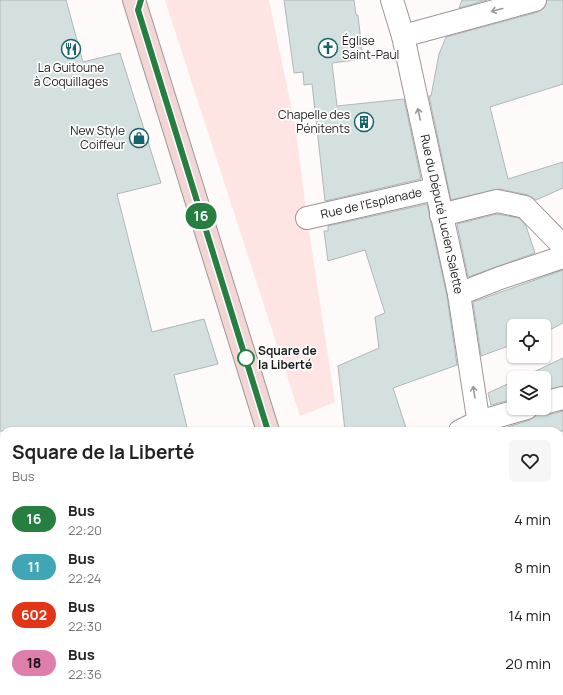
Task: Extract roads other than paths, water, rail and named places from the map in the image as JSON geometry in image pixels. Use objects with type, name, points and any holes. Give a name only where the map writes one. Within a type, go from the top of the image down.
[{"type":"main road","points":[[138,3],[267,427]]},
{"type":"street","name":"Rue du Député Lucien Salette","points":[[392,0],[402,36],[459,294],[473,427]]},
{"type":"street","points":[[402,36],[535,0]]},
{"type":"street","name":"Rue de l'Esplanade","points":[[307,218],[436,189]]},
{"type":"street","points":[[442,215],[497,201],[525,207],[563,246]]},
{"type":"street","points":[[459,294],[500,278],[563,257]]},
{"type":"street","points":[[551,401],[563,398]]},
{"type":"street","points":[[476,427],[508,415]]},
{"type":"place","name":"Église Saint-Paul","points":[[328,48]]},
{"type":"place","name":"La Guitoune à Coquillages","points":[[71,49]]},
{"type":"place","name":"Chapelle des Pénitents","points":[[364,122]]},
{"type":"place","name":"New Style Coiffeur","points":[[139,138]]},
{"type":"place","name":"Square de la Liberté","points":[[246,358]]}]
